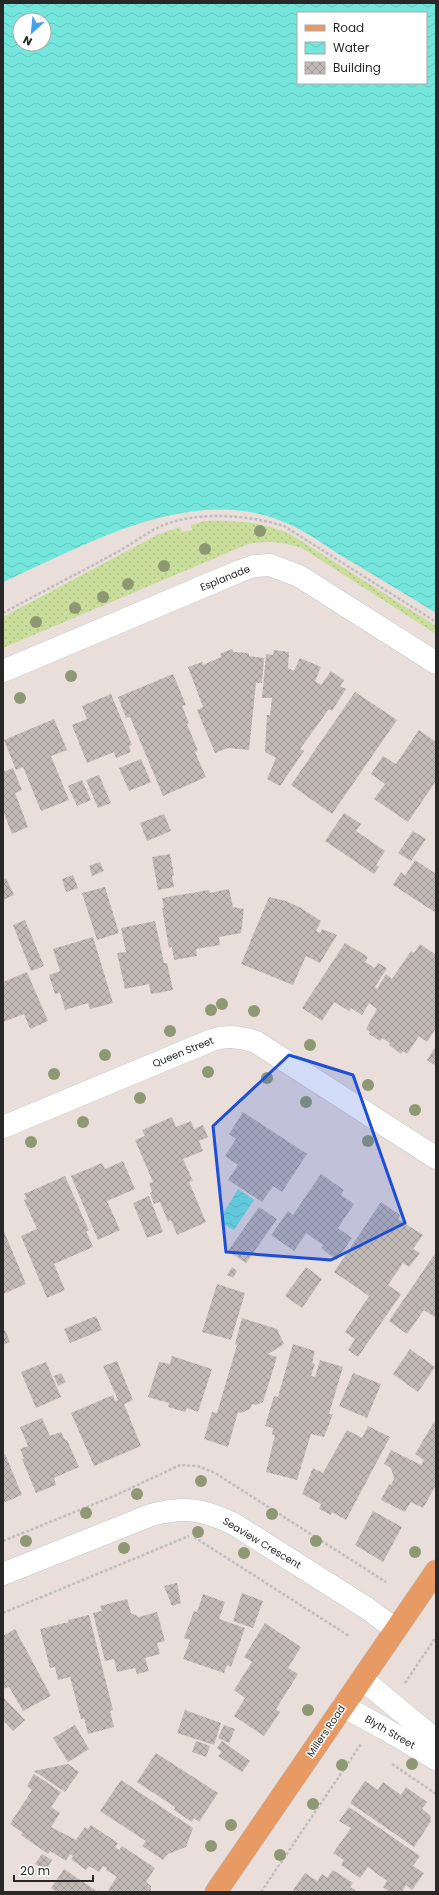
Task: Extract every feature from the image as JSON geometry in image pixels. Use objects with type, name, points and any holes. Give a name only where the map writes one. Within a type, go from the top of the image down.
[{"type":"main road","name":"Millers Road","points":[[216,1892],[436,1571]]},
{"type":"street","name":"Esplanade","points":[[3,671],[240,571],[254,566],[270,565],[299,576],[436,663]]},
{"type":"street","name":"Queen Street","points":[[3,1127],[212,1040],[223,1036],[237,1036],[256,1042],[436,1158]]},
{"type":"street","name":"Seaview Crescent","points":[[3,1574],[151,1515],[171,1510],[192,1509],[211,1513],[234,1524],[368,1609],[395,1629]]},
{"type":"street","name":"Blyth Street","points":[[362,1679],[436,1740]]},
{"type":"street","name":"Blyth Street","points":[[343,1706],[376,1723],[436,1759]]},
{"type":"path","points":[[3,1613],[191,1535],[349,1636]]},
{"type":"path","points":[[391,1703],[436,1637]]},
{"type":"path","points":[[261,1892],[376,1723]]},
{"type":"path","points":[[362,1744],[368,1748]]},
{"type":"path","points":[[386,1760],[436,1794]]},
{"type":"highlighted area","points":[[289,1055],[353,1075],[405,1223],[331,1260],[226,1252],[213,1126]]},
{"type":"green space","points":[[205,521],[227,521],[259,524],[290,534],[436,626],[436,634],[302,548],[282,543],[262,542],[248,544],[3,648],[3,617],[157,535],[180,527],[182,532],[192,530],[191,525]]},
{"type":"water","points":[[3,3],[436,3],[436,613],[311,536],[293,526],[257,513],[220,509],[182,513],[145,522],[108,535],[3,582]]},
{"type":"water","points":[[238,1189],[254,1200],[234,1230],[225,1225],[221,1217]]},
{"type":"building","points":[[232,649],[234,652],[249,653],[249,656],[264,658],[262,683],[256,683],[249,750],[228,748],[215,753],[197,710],[203,707],[188,667],[202,662],[203,665],[221,657],[220,654]]},
{"type":"building","points":[[274,650],[289,652],[288,668],[294,671],[300,658],[321,667],[315,681],[321,685],[331,671],[344,680],[340,686],[346,689],[332,711],[329,709],[300,749],[304,751],[280,786],[267,779],[276,758],[265,752],[267,715],[270,715],[272,698],[262,698],[266,654],[273,655]]},
{"type":"building","points":[[173,674],[186,705],[182,706],[189,723],[187,724],[198,751],[195,752],[206,777],[163,796],[130,717],[126,718],[118,697]]},
{"type":"building","points":[[355,692],[397,720],[332,814],[291,785]]},
{"type":"building","points":[[111,694],[132,745],[129,746],[131,752],[116,758],[114,752],[87,763],[72,725],[87,719],[82,706]]},
{"type":"building","points":[[54,719],[67,750],[51,756],[69,800],[41,811],[23,767],[16,770],[4,740]]},
{"type":"building","points":[[419,730],[436,742],[436,781],[408,822],[374,799],[385,784],[371,774],[383,756],[396,764]]},
{"type":"building","points":[[141,759],[151,782],[129,791],[119,768]]},
{"type":"building","points":[[13,768],[22,790],[15,793],[28,827],[12,834],[3,811],[3,772]]},
{"type":"building","points":[[99,775],[111,803],[98,808],[86,780]]},
{"type":"building","points":[[82,780],[91,800],[77,806],[68,786]]},
{"type":"building","points":[[344,813],[361,824],[356,831],[385,851],[376,865],[379,867],[374,874],[325,841]]},
{"type":"building","points":[[164,814],[171,831],[147,841],[140,823]]},
{"type":"building","points":[[413,831],[426,839],[411,861],[398,853]]},
{"type":"building","points":[[170,854],[174,875],[172,876],[174,887],[158,890],[152,857]]},
{"type":"building","points":[[415,860],[436,874],[436,913],[393,885],[401,872],[405,876]]},
{"type":"building","points":[[100,862],[104,871],[92,876],[89,866]]},
{"type":"building","points":[[73,875],[78,888],[66,892],[62,879]]},
{"type":"building","points":[[6,878],[14,895],[3,900],[3,879]]},
{"type":"building","points":[[105,887],[119,933],[97,940],[82,893]]},
{"type":"building","points":[[229,889],[233,907],[244,909],[241,933],[219,937],[220,945],[196,949],[197,956],[174,960],[172,947],[169,948],[162,908],[164,908],[162,898],[209,890],[210,893]]},
{"type":"building","points":[[269,897],[286,901],[301,908],[321,921],[316,931],[320,933],[322,929],[337,935],[320,963],[306,956],[293,985],[241,964]]},
{"type":"building","points":[[25,920],[44,966],[31,971],[13,925]]},
{"type":"building","points":[[155,921],[164,963],[167,963],[173,990],[151,994],[149,984],[125,989],[117,953],[126,952],[121,928]]},
{"type":"building","points":[[93,937],[113,1003],[90,1009],[88,1003],[65,1010],[60,993],[55,994],[49,975],[60,971],[53,949]]},
{"type":"building","points":[[345,943],[368,957],[365,962],[375,968],[378,963],[387,968],[375,987],[377,989],[386,974],[392,979],[411,951],[414,953],[420,944],[436,955],[436,1028],[427,1042],[419,1036],[407,1054],[403,1051],[401,1054],[389,1045],[390,1043],[382,1038],[380,1041],[369,1034],[370,1032],[366,1029],[377,1009],[369,1003],[362,1015],[351,1008],[349,1011],[334,1002],[322,1021],[302,1008]]},
{"type":"building","points":[[27,972],[48,1021],[30,1029],[24,1014],[3,1022],[3,982]]},
{"type":"building","points":[[436,1046],[436,1066],[427,1060]]},
{"type":"building","points":[[243,1112],[307,1154],[282,1192],[273,1186],[262,1202],[228,1180],[238,1165],[225,1156],[236,1139],[229,1134]]},
{"type":"building","points":[[172,1117],[176,1127],[191,1121],[194,1129],[203,1125],[208,1137],[199,1141],[203,1151],[183,1159],[193,1181],[189,1182],[206,1222],[177,1235],[171,1220],[168,1222],[160,1202],[154,1204],[150,1193],[152,1192],[149,1183],[153,1182],[135,1140],[145,1136],[142,1130]]},
{"type":"building","points":[[123,1161],[135,1189],[107,1201],[120,1230],[98,1240],[71,1176],[102,1163],[105,1169]]},
{"type":"building","points":[[321,1174],[344,1190],[341,1195],[354,1204],[338,1228],[352,1238],[337,1260],[321,1248],[323,1245],[306,1233],[294,1251],[271,1235],[288,1211],[293,1215]]},
{"type":"building","points":[[65,1176],[89,1231],[86,1231],[93,1247],[54,1264],[65,1290],[47,1298],[21,1236],[37,1229],[24,1200],[27,1199],[24,1194]]},
{"type":"building","points":[[149,1196],[163,1232],[147,1238],[133,1203]]},
{"type":"building","points":[[381,1202],[400,1215],[398,1219],[423,1235],[413,1249],[420,1253],[409,1267],[403,1263],[388,1285],[401,1294],[358,1357],[348,1350],[355,1339],[345,1332],[369,1296],[334,1272]]},
{"type":"building","points":[[259,1207],[277,1219],[246,1263],[228,1251]]},
{"type":"building","points":[[3,1229],[26,1284],[3,1294]]},
{"type":"building","points":[[436,1252],[436,1318],[424,1310],[407,1334],[389,1321]]},
{"type":"building","points":[[232,1267],[237,1271],[233,1278],[227,1275]]},
{"type":"building","points":[[306,1267],[322,1279],[302,1308],[285,1296]]},
{"type":"building","points":[[217,1284],[245,1293],[231,1340],[202,1332]]},
{"type":"building","points":[[96,1316],[102,1330],[70,1343],[64,1329]]},
{"type":"building","points":[[242,1318],[277,1329],[284,1344],[268,1354],[277,1357],[263,1402],[256,1405],[252,1404],[250,1409],[241,1413],[238,1412],[228,1447],[204,1439],[212,1412],[217,1413],[237,1345],[235,1344]]},
{"type":"building","points":[[5,1330],[10,1342],[3,1345],[3,1331]]},
{"type":"building","points":[[293,1344],[315,1351],[312,1363],[315,1364],[311,1376],[315,1377],[320,1360],[343,1367],[329,1414],[333,1414],[324,1437],[311,1434],[297,1480],[266,1472],[275,1435],[272,1435],[273,1428],[265,1426],[274,1396],[278,1397]]},
{"type":"building","points":[[410,1349],[435,1367],[418,1392],[393,1374]]},
{"type":"building","points":[[172,1356],[212,1369],[198,1412],[187,1408],[185,1412],[168,1407],[169,1403],[148,1397],[159,1362],[170,1364]]},
{"type":"building","points":[[117,1361],[133,1400],[124,1404],[141,1446],[94,1466],[71,1413],[113,1395],[115,1401],[118,1400],[103,1366]]},
{"type":"building","points":[[46,1362],[61,1397],[36,1408],[21,1372]]},
{"type":"building","points":[[61,1373],[66,1382],[58,1386],[54,1376]]},
{"type":"building","points":[[353,1373],[381,1384],[367,1418],[339,1406]]},
{"type":"building","points":[[42,1418],[50,1436],[61,1432],[65,1440],[67,1440],[79,1467],[54,1478],[56,1485],[36,1493],[22,1459],[24,1458],[20,1449],[28,1446],[20,1427]]},
{"type":"building","points":[[434,1422],[436,1423],[436,1485],[423,1508],[411,1502],[405,1512],[381,1500],[389,1484],[391,1485],[394,1478],[391,1468],[384,1464],[391,1450],[421,1465],[424,1460],[415,1454]]},
{"type":"building","points":[[368,1426],[390,1437],[346,1520],[332,1512],[331,1515],[319,1509],[321,1504],[302,1494],[313,1468],[323,1473],[347,1430],[362,1438]]},
{"type":"building","points":[[5,1454],[22,1495],[3,1503],[3,1455]]},
{"type":"building","points":[[373,1511],[402,1527],[383,1562],[355,1545]]},
{"type":"building","points":[[177,1583],[181,1603],[172,1606],[164,1586]]},
{"type":"building","points":[[242,1593],[263,1601],[253,1628],[233,1621]]},
{"type":"building","points":[[203,1594],[225,1602],[219,1619],[245,1628],[231,1667],[227,1665],[224,1673],[183,1659],[190,1640],[184,1638],[194,1611],[197,1612]]},
{"type":"building","points":[[127,1599],[131,1613],[139,1617],[157,1612],[165,1641],[157,1643],[160,1654],[145,1658],[149,1671],[137,1674],[135,1668],[117,1672],[114,1659],[105,1661],[93,1613],[102,1611],[100,1606]]},
{"type":"building","points":[[89,1615],[113,1710],[110,1711],[114,1727],[88,1734],[84,1718],[81,1719],[70,1677],[58,1680],[55,1667],[50,1668],[40,1629],[69,1622],[68,1620]]},
{"type":"building","points":[[265,1623],[301,1647],[288,1668],[298,1674],[276,1709],[280,1712],[264,1736],[234,1716],[245,1698],[234,1690],[252,1662],[244,1657]]},
{"type":"building","points":[[15,1629],[51,1696],[23,1711],[9,1687],[3,1689],[3,1636]]},
{"type":"building","points":[[3,1697],[25,1720],[13,1731],[3,1720]]},
{"type":"building","points":[[185,1710],[221,1723],[214,1745],[177,1733]]},
{"type":"building","points":[[75,1725],[89,1749],[68,1762],[53,1738]]},
{"type":"building","points":[[224,1725],[235,1729],[229,1743],[218,1738]]},
{"type":"building","points":[[196,1741],[210,1746],[206,1757],[192,1752]]},
{"type":"building","points":[[222,1741],[250,1761],[242,1772],[218,1756],[222,1752],[217,1748]]},
{"type":"building","points":[[156,1753],[218,1793],[199,1822],[194,1818],[192,1822],[174,1810],[175,1807],[137,1782]]},
{"type":"building","points":[[68,1764],[79,1772],[65,1792],[34,1771]]},
{"type":"building","points":[[34,1774],[61,1792],[51,1807],[60,1813],[51,1827],[76,1840],[85,1827],[88,1829],[91,1825],[118,1843],[115,1847],[119,1850],[122,1846],[155,1868],[146,1882],[151,1886],[151,1892],[111,1892],[108,1890],[117,1877],[106,1870],[107,1868],[103,1866],[99,1872],[89,1866],[86,1870],[71,1859],[73,1856],[70,1854],[66,1861],[50,1851],[48,1854],[21,1835],[23,1833],[10,1824],[32,1790],[27,1786]]},
{"type":"building","points":[[121,1780],[193,1828],[186,1847],[168,1854],[163,1860],[142,1846],[146,1841],[100,1811]]},
{"type":"building","points":[[365,1781],[378,1790],[383,1782],[401,1795],[406,1787],[427,1802],[422,1809],[430,1815],[431,1821],[414,1847],[350,1803]]},
{"type":"building","points":[[349,1807],[420,1856],[413,1866],[424,1873],[412,1890],[406,1885],[402,1892],[389,1892],[383,1887],[387,1881],[368,1867],[360,1878],[341,1865],[344,1860],[333,1853],[351,1828],[339,1821]]},
{"type":"building","points":[[42,1854],[52,1860],[46,1870],[35,1864]]},
{"type":"building","points":[[64,1869],[98,1892],[57,1892],[51,1888]]},
{"type":"building","points":[[333,1870],[353,1883],[350,1887],[358,1892],[296,1892],[293,1890],[305,1873],[317,1881],[322,1874],[327,1878]]}]
